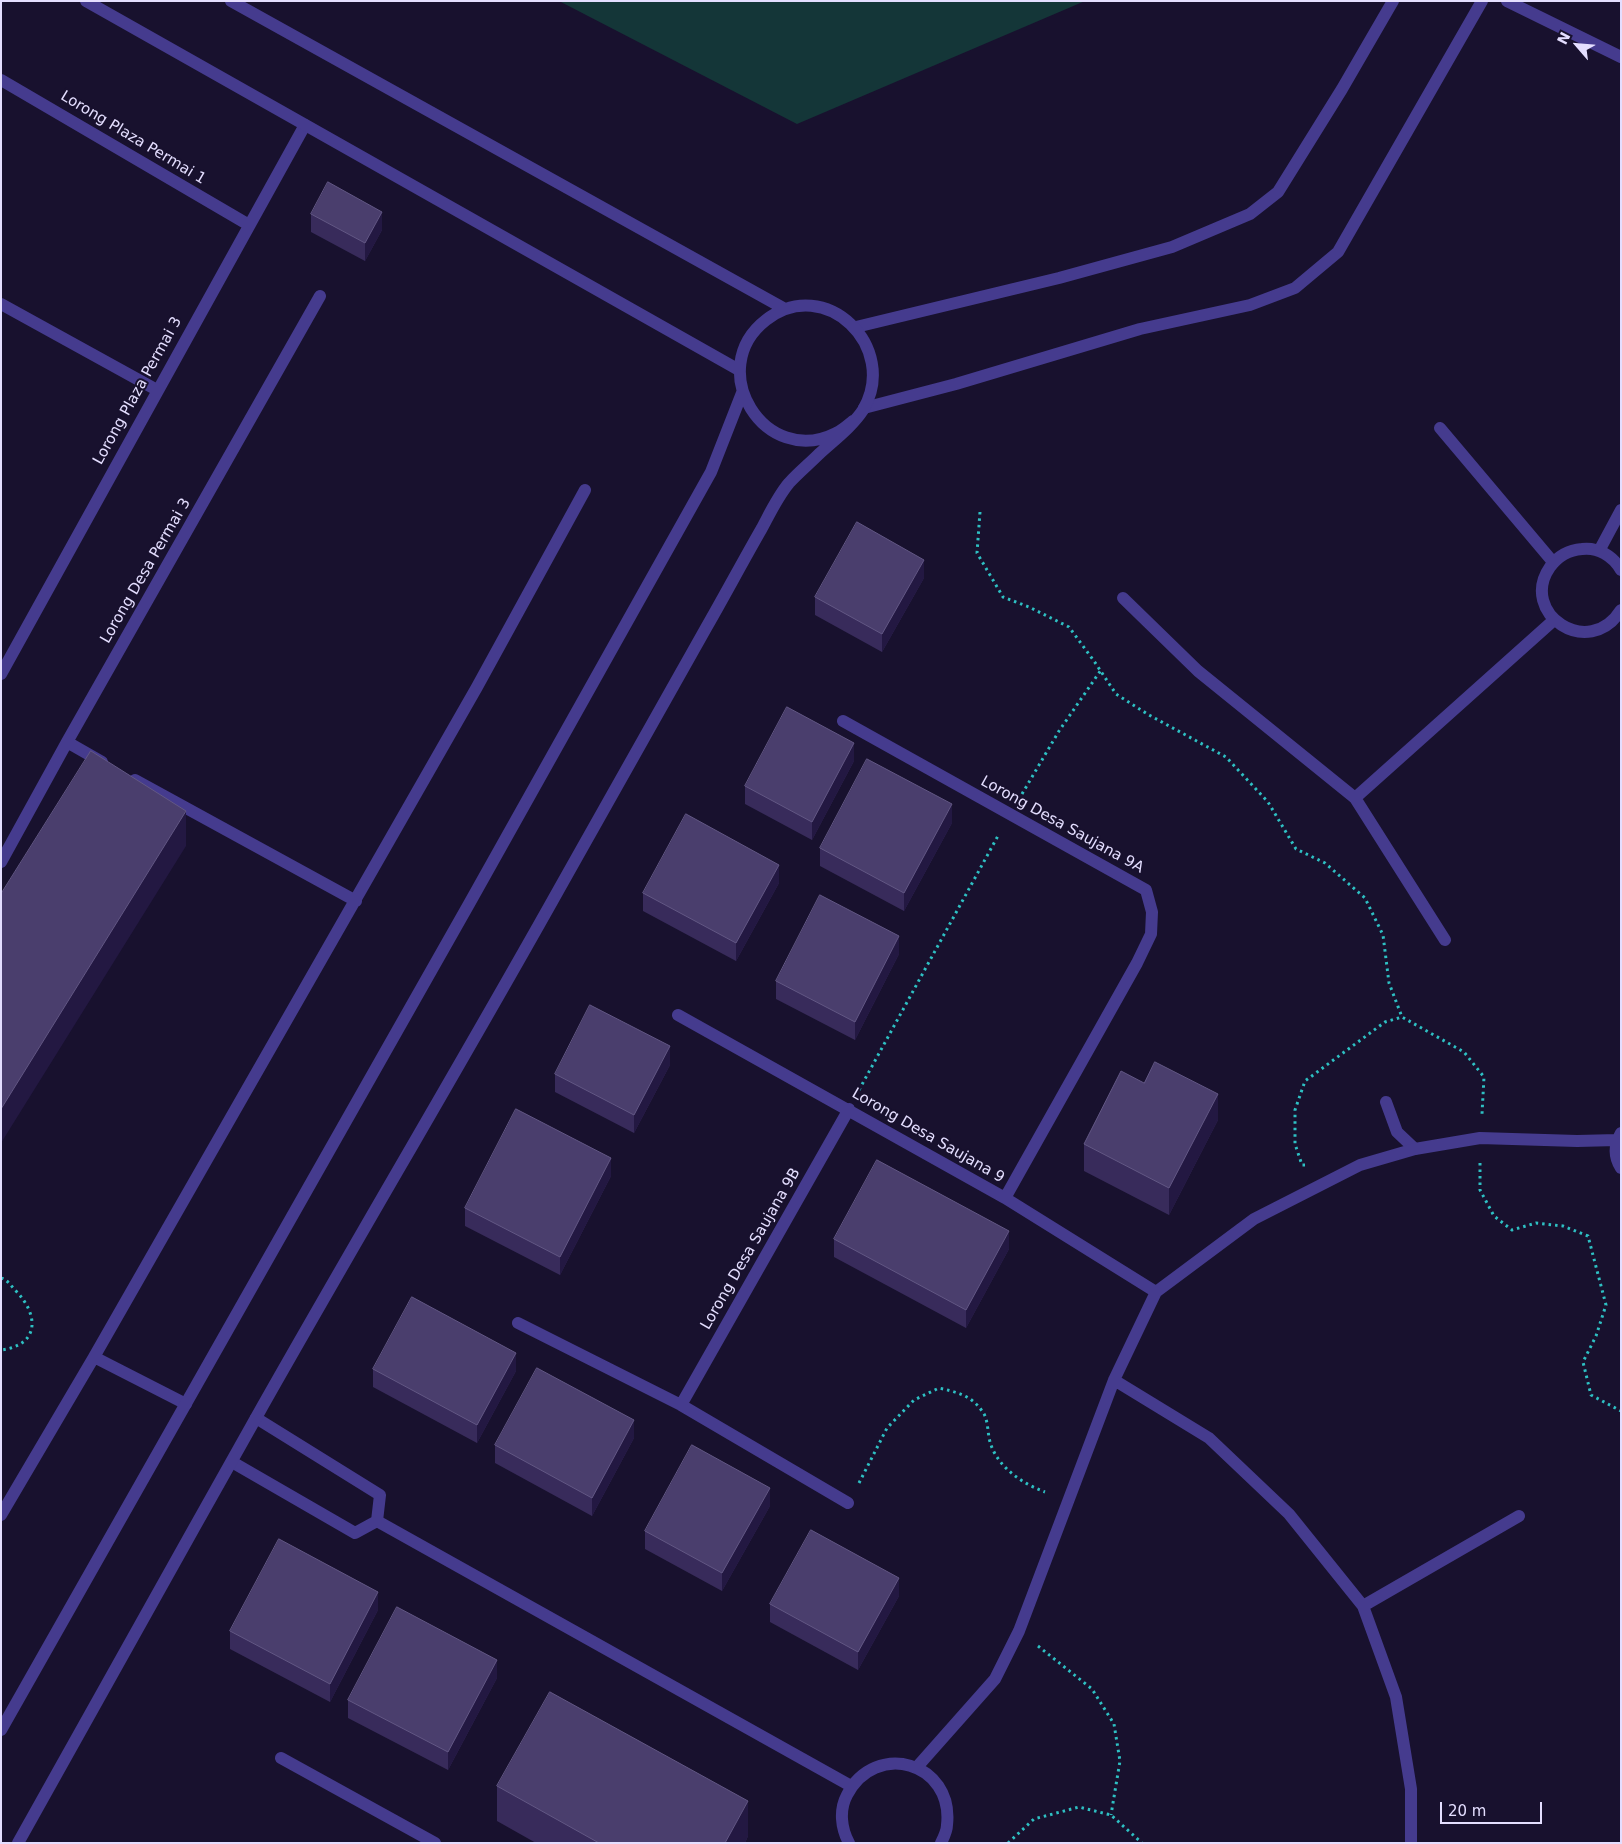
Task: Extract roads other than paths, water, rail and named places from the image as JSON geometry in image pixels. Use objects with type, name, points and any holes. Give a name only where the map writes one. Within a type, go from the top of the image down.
[{"type":"street","points":[[86,1],[739,370]]},
{"type":"street","points":[[231,1],[785,310]]},
{"type":"street","points":[[856,327],[1059,278],[1172,247],[1250,214],[1278,192],[1342,89],[1393,1]]},
{"type":"street","points":[[864,408],[956,384],[1140,329],[1250,306],[1295,288],[1338,252],[1482,1]]},
{"type":"street","points":[[1507,1],[1621,57]]},
{"type":"street","name":"Lorong Plaza Permai 1","points":[[1,80],[249,225]]},
{"type":"street","name":"Lorong Plaza Permai 3","points":[[1,674],[305,124]]},
{"type":"street","name":"Lorong Desa Permai 3","points":[[1,862],[320,296]]},
{"type":"street","points":[[1,304],[157,390]]},
{"type":"street","points":[[18,1843],[256,1418],[556,895],[785,486],[854,421],[864,408],[872,388],[873,366],[868,345],[856,327],[841,315],[824,308],[804,306],[785,310],[768,318],[753,332],[744,350],[739,370],[742,393],[753,414],[769,429],[790,439],[813,440],[835,434],[854,421]]},
{"type":"street","points":[[1,1730],[474,896],[711,472],[742,393]]},
{"type":"street","points":[[1440,428],[1553,562]]},
{"type":"street","points":[[1,1515],[356,901],[472,696],[585,490]]},
{"type":"street","points":[[1599,551],[1621,510]]},
{"type":"street","points":[[1619,617],[1605,627],[1592,632],[1579,632],[1566,628],[1554,620],[1547,610],[1543,598],[1543,585],[1546,573],[1553,562],[1563,554],[1574,550],[1587,548],[1599,551],[1611,557],[1621,570]]},
{"type":"street","points":[[1123,598],[1198,671],[1355,798],[1445,940]]},
{"type":"street","points":[[1355,798],[1554,620]]},
{"type":"street","name":"Lorong Desa Saujana 9A","points":[[844,721],[1146,890],[1152,912],[1151,934],[1137,963],[1005,1198]]},
{"type":"street","points":[[67,742],[111,766]]},
{"type":"street","points":[[128,776],[356,901]]},
{"type":"street","name":"Lorong Desa Saujana 9","points":[[678,1015],[1005,1198],[1156,1292]]},
{"type":"street","points":[[1386,1102],[1397,1132],[1415,1149]]},
{"type":"street","name":"Lorong Desa Saujana 9B","points":[[681,1405],[849,1109]]},
{"type":"street","points":[[917,1767],[995,1679],[1019,1630],[1114,1380],[1156,1292],[1254,1219],[1360,1165],[1415,1149],[1480,1138],[1576,1141],[1619,1136],[1615,1151],[1617,1162],[1621,1168]]},
{"type":"street","points":[[518,1323],[681,1405],[848,1503]]},
{"type":"street","points":[[94,1357],[186,1404]]},
{"type":"street","points":[[1114,1380],[1209,1438],[1289,1514],[1363,1606],[1396,1696],[1411,1788],[1411,1843]]},
{"type":"street","points":[[256,1418],[380,1495],[377,1521]]},
{"type":"street","points":[[232,1462],[355,1533],[377,1521]]},
{"type":"street","points":[[1363,1606],[1519,1516]]},
{"type":"street","points":[[377,1521],[851,1786]]},
{"type":"street","points":[[281,1758],[435,1843]]},
{"type":"street","points":[[849,1843],[844,1833],[841,1817],[844,1800],[851,1786],[864,1772],[881,1764],[899,1763],[917,1767],[932,1777],[942,1791],[948,1808],[948,1826],[942,1843]]}]
